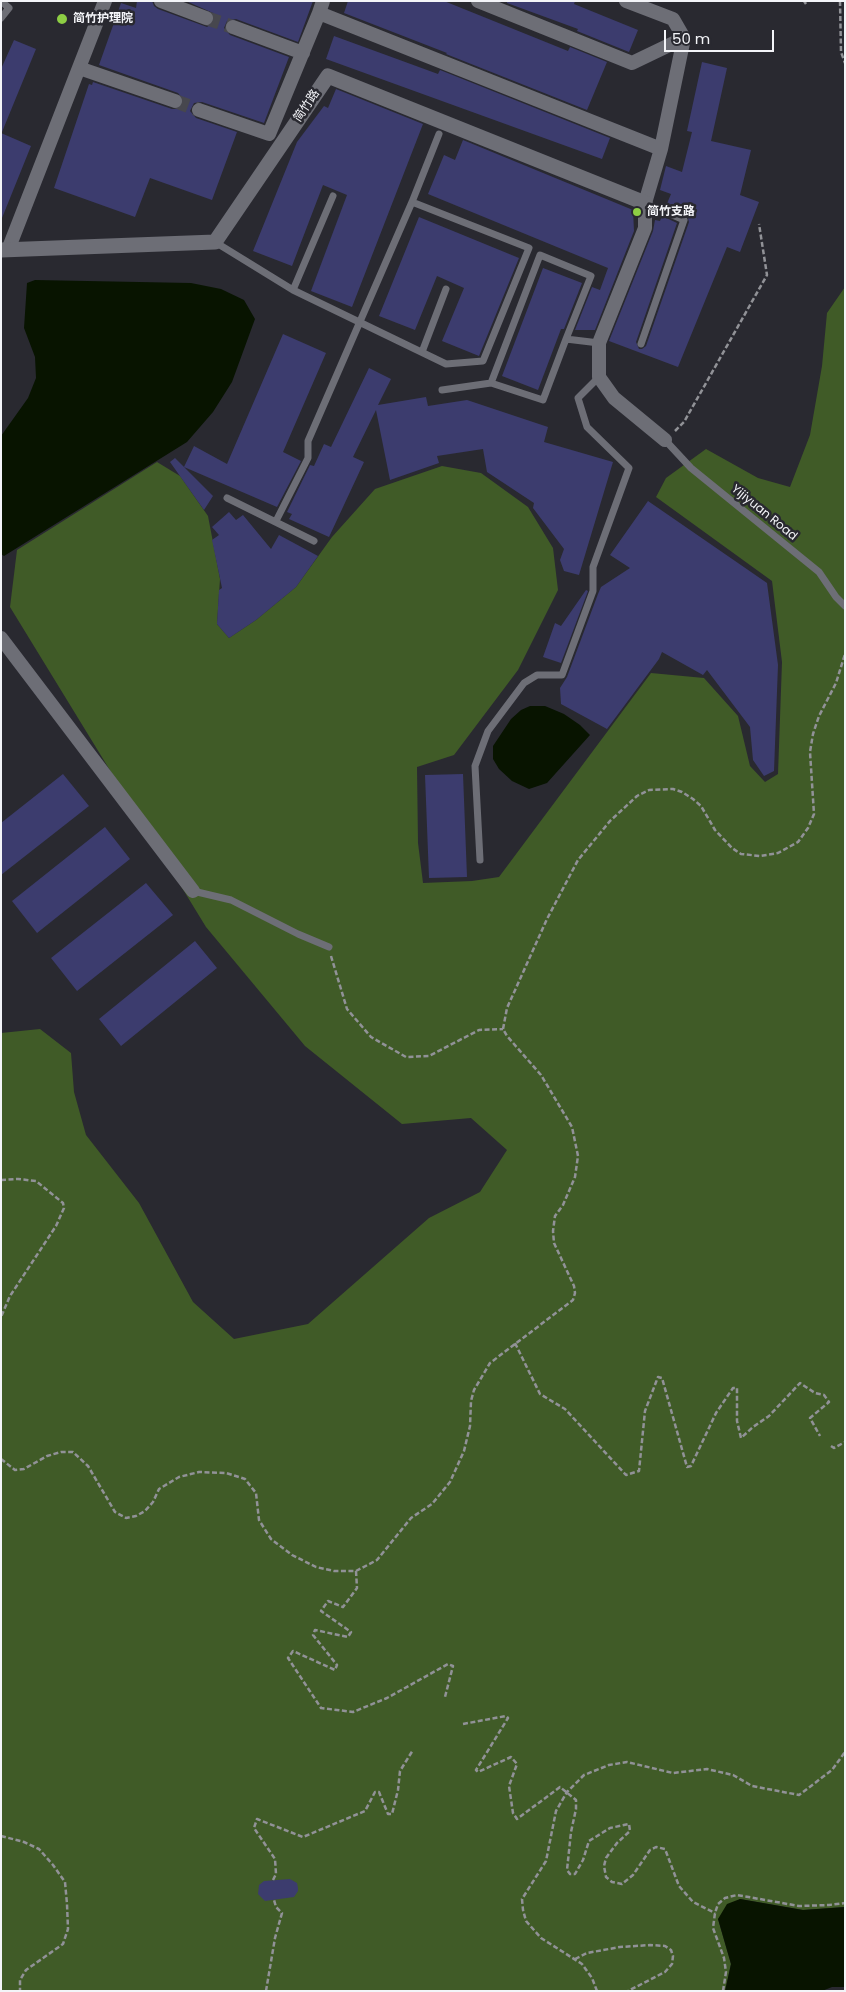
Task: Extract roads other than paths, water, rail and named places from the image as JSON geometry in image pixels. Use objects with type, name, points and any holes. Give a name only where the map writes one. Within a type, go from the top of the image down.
[{"type":"street","points":[[105,1],[5,250],[215,242]]},
{"type":"street","points":[[161,1],[206,18]]},
{"type":"street","points":[[478,1],[632,63],[684,38]]},
{"type":"street","points":[[626,1],[673,20],[684,38],[662,149],[645,203],[645,228],[599,343],[599,377],[614,398],[665,440]]},
{"type":"street","points":[[199,110],[269,134],[321,7],[662,149]]},
{"type":"street","points":[[233,27],[303,52]]},
{"type":"street","points":[[79,68],[175,101]]},
{"type":"street","name":"简竹路","points":[[215,242],[328,76],[645,203]]},
{"type":"street","points":[[1,638],[193,891]]},
{"type":"lane","points":[[1,1],[8,8]]},
{"type":"lane","points":[[1,18],[14,1]]},
{"type":"lane","points":[[276,521],[308,458],[308,441],[412,202],[439,134]]},
{"type":"lane","points":[[293,290],[333,196]]},
{"type":"lane","points":[[215,242],[293,290],[446,364],[484,361],[529,248],[412,202]]},
{"type":"lane","points":[[641,344],[684,220],[645,203]]},
{"type":"lane","points":[[442,390],[490,383],[543,400],[591,276],[540,254],[490,383]]},
{"type":"lane","points":[[422,352],[446,290]]},
{"type":"lane","points":[[566,339],[599,343]]},
{"type":"lane","points":[[480,860],[475,766],[488,731],[524,683],[537,675],[562,675],[593,590],[593,567],[629,468],[588,427],[578,398],[599,377]]},
{"type":"lane","name":"Yijiyuan Road","points":[[665,440],[691,468],[819,572],[836,597],[845,606]]},
{"type":"lane","points":[[227,498],[314,541]]},
{"type":"lane","points":[[193,891],[231,900],[298,934],[329,947]]},
{"type":"tunnel","points":[[206,18],[233,27]]},
{"type":"tunnel","points":[[175,101],[199,110]]},
{"type":"place","name":"简竹护理院","points":[[62,19]]},
{"type":"place","name":"简竹支路","points":[[637,212]]}]
